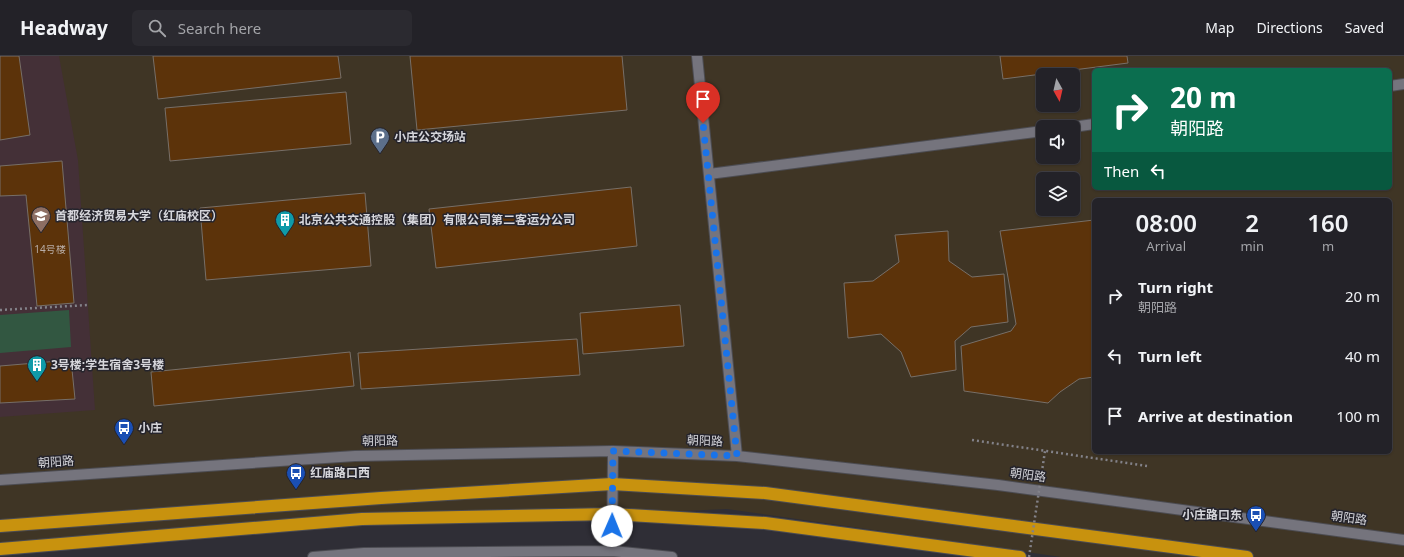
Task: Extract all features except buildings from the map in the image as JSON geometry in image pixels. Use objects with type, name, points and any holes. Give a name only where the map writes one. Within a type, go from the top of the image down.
[{"type":"highway","points":[[0,526],[366,499],[612,484],[765,493],[1247,557]]},
{"type":"highway","points":[[0,549],[362,519],[612,514],[765,524],[1020,557]]},
{"type":"street","points":[[697,56],[737,456]]},
{"type":"street","points":[[1392,86],[1404,84]]},
{"type":"street","points":[[1080,126],[1092,124]]},
{"type":"street","points":[[709,174],[1036,132]]},
{"type":"street","points":[[612,551],[613,451]]},
{"type":"street","name":"朝阳路","points":[[0,480],[355,456],[613,451],[737,456],[998,485],[1404,540]]},
{"type":"street","points":[[313,557],[364,553],[612,551],[672,557]]},
{"type":"path","points":[[0,310],[88,305]]},
{"type":"path","points":[[972,440],[1147,466]]},
{"type":"path","points":[[1030,557],[1045,451]]},
{"type":"shaded area","points":[[0,56],[1404,56],[1404,557],[1061,557],[727,509],[0,542]]},
{"type":"shaded area","name":"首都经济贸易大学（红庙校区）","points":[[0,56],[59,56],[78,160],[95,410],[0,417]]},
{"type":"green space","points":[[69,310],[71,347],[0,353],[0,315]]},
{"type":"place","name":"小庄公交场站","points":[[380,154]]},
{"type":"place","name":"首都经济贸易大学（红庙校区）","points":[[41,233]]},
{"type":"place","name":"北京公共交通控股（集团）有限公司第二客运分公司","points":[[285,237]]},
{"type":"place","name":"3号楼;学生宿舍3号楼","points":[[37,382]]},
{"type":"place","name":"小庄","points":[[124,445]]},
{"type":"place","name":"红庙路口西","points":[[296,490]]},
{"type":"place","name":"小庄路口东","points":[[1256,532]]},
{"type":"route","points":[[612,526],[613,451],[737,456],[703,123]]}]
